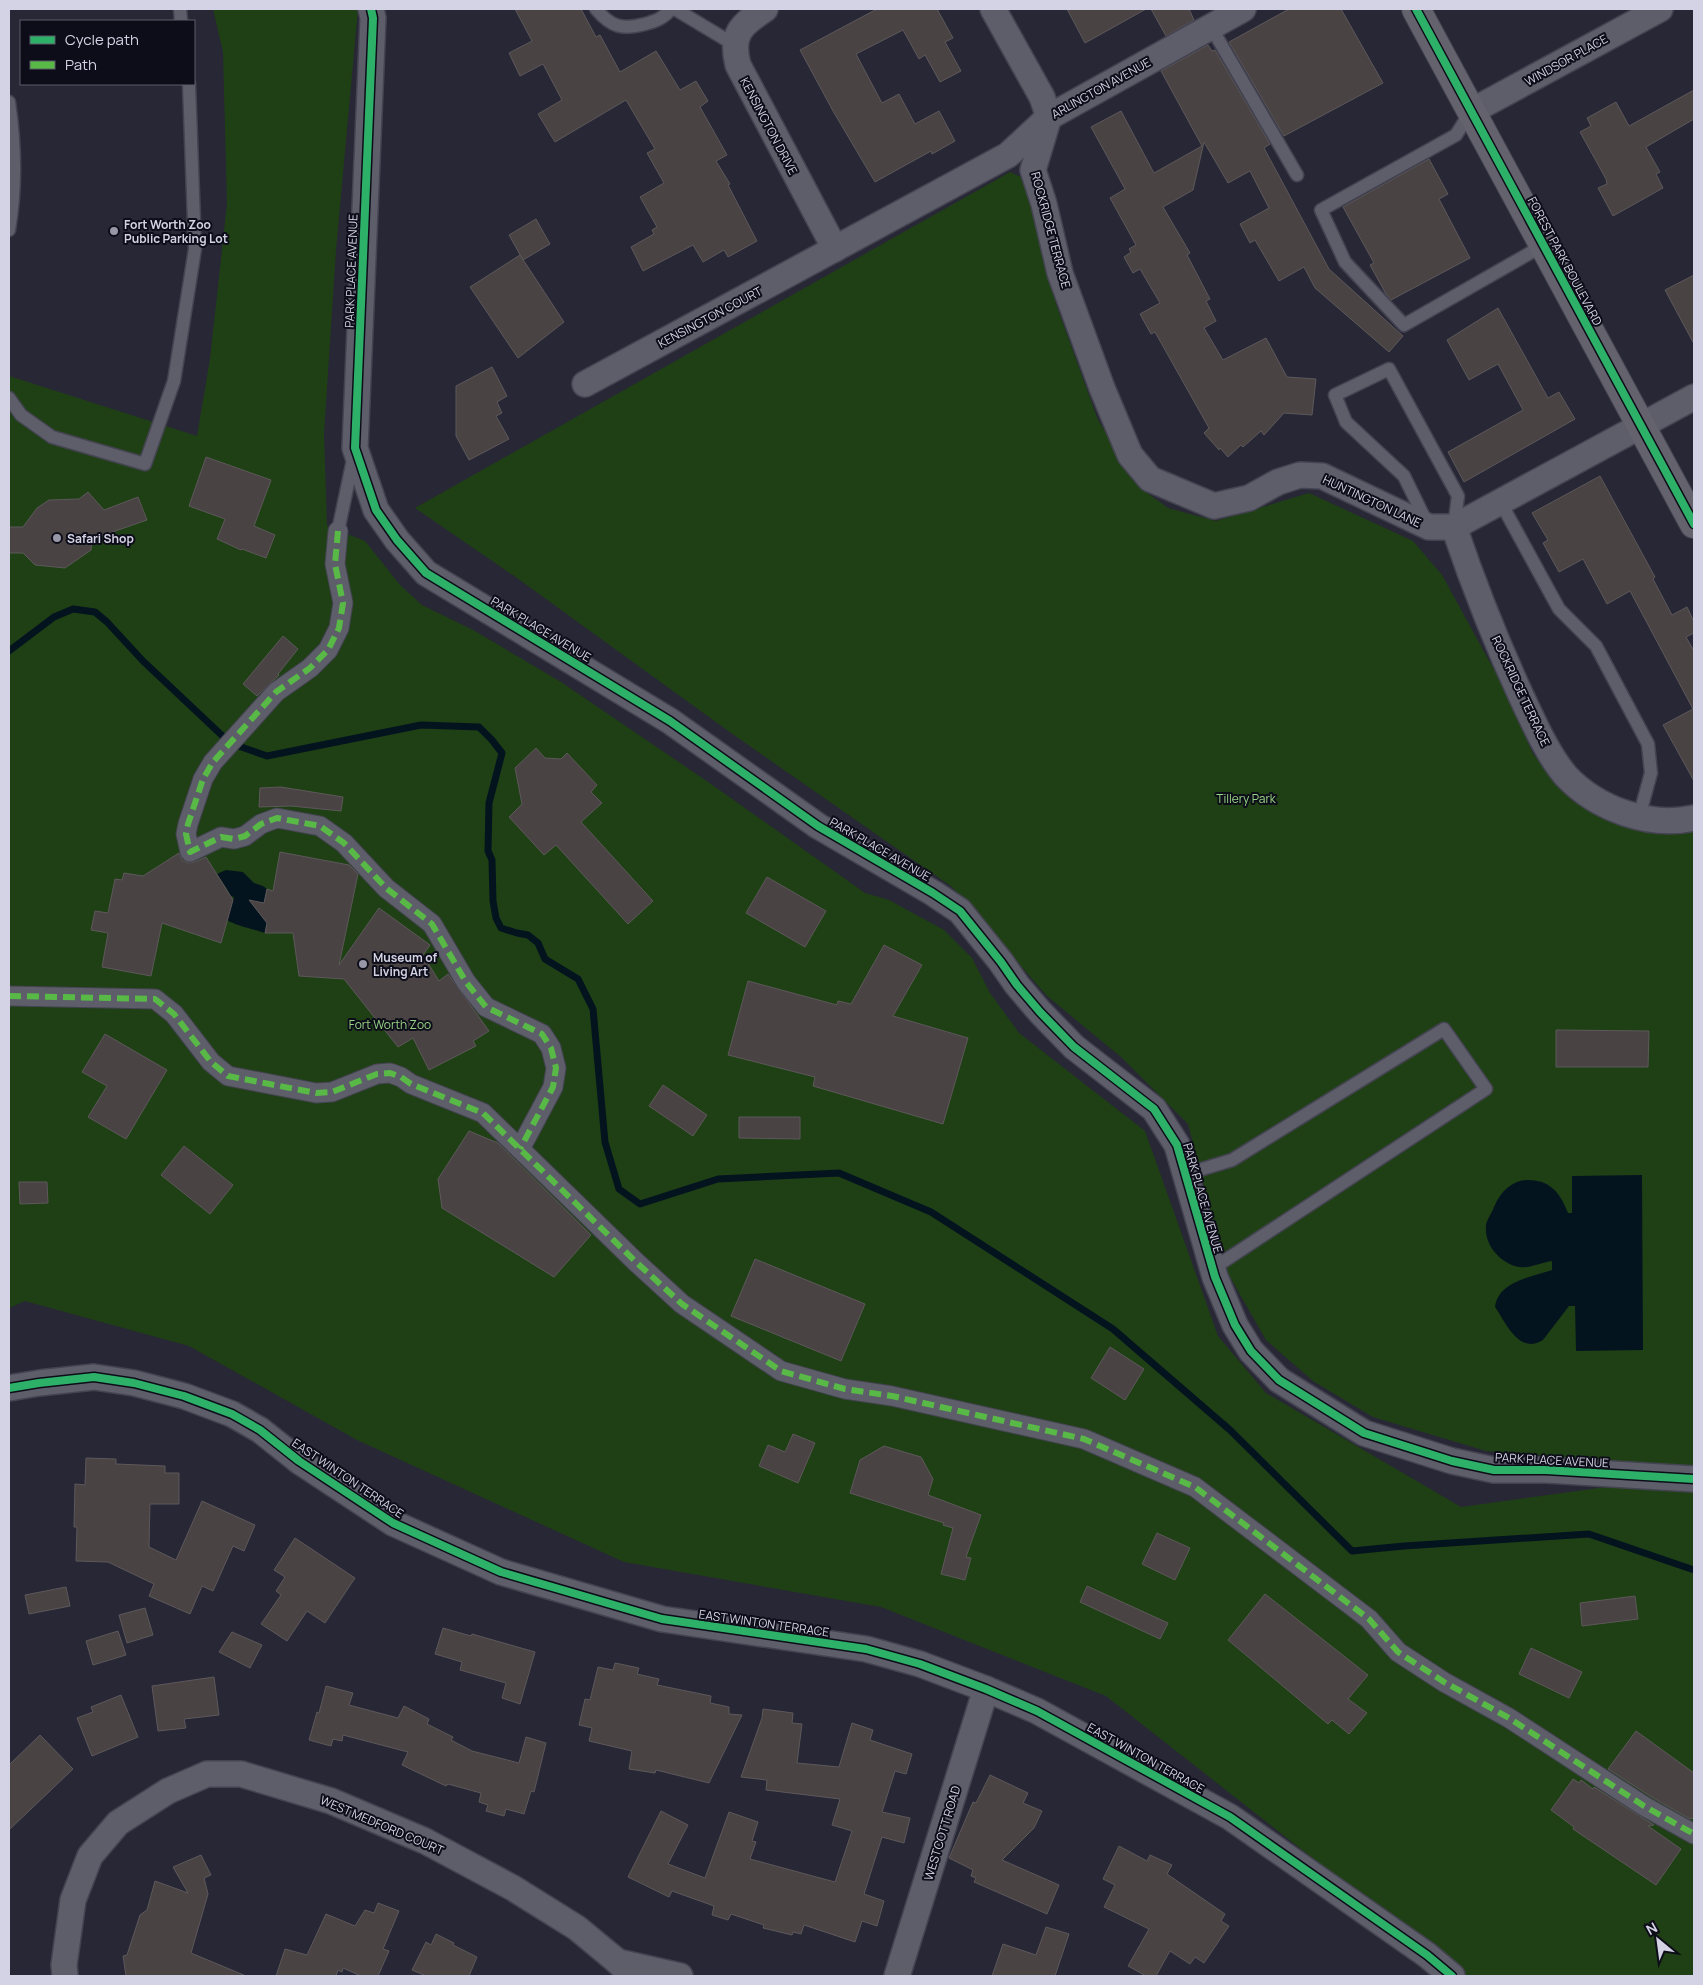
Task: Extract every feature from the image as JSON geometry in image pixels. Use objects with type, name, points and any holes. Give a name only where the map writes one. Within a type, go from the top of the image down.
[{"type":"main road","name":"FOREST PARK BOULEVARD","points":[[1416,9],[1694,524]]},
{"type":"street","name":"PARK PLACE AVENUE","points":[[371,9],[373,18],[355,448],[376,510],[397,540],[426,573],[670,721],[818,826],[932,892],[960,911],[1002,962],[1017,985],[1074,1047],[1154,1109],[1177,1145],[1212,1269],[1235,1325],[1251,1351],[1278,1380],[1364,1433],[1437,1457],[1494,1470],[1546,1470],[1694,1479]]},
{"type":"street","points":[[735,45],[743,24],[765,9]]},
{"type":"street","points":[[993,9],[1042,97],[1049,117]]},
{"type":"street","name":"ARLINGTON AVENUE","points":[[835,249],[1008,155],[1049,117],[1243,9]]},
{"type":"street","name":"WINDSOR PLACE","points":[[1472,111],[1660,9]]},
{"type":"street","name":"KENSINGTON DRIVE","points":[[735,45],[734,51],[743,77],[835,249]]},
{"type":"street","name":"ROCKRIDGE TERRACE","points":[[1049,117],[1033,170],[1044,204],[1060,273],[1102,388],[1130,455]]},
{"type":"street","name":"KENSINGTON COURT","points":[[585,384],[835,249]]},
{"type":"street","name":"HUNTINGTON LANE","points":[[1130,455],[1150,479],[1214,506],[1249,498],[1278,482],[1300,475],[1322,476],[1429,527],[1454,527],[1694,397]]},
{"type":"street","name":"ROCKRIDGE TERRACE","points":[[1454,527],[1472,582],[1504,659],[1533,721],[1553,757],[1567,777],[1602,803],[1639,817],[1680,821],[1694,818]]},
{"type":"street","points":[[338,531],[335,564],[343,603],[339,628],[328,650],[310,668],[276,692],[213,762],[203,779],[188,824],[186,834],[190,852],[220,837],[234,839],[245,836],[261,824],[277,818],[320,826],[344,843],[386,888],[432,924],[466,982],[486,1007],[542,1034],[551,1048],[556,1068],[553,1087],[520,1149]]},
{"type":"street","points":[[9,996],[155,999],[174,1014],[211,1062],[228,1076],[316,1093],[332,1092],[377,1074],[390,1073],[401,1076],[411,1084],[483,1113],[682,1304],[781,1371],[845,1388],[892,1396],[1084,1439],[1195,1487],[1369,1619],[1398,1652],[1444,1682],[1510,1718],[1644,1806],[1694,1834]]},
{"type":"street","name":"EAST WINTON TERRACE","points":[[9,1388],[94,1378],[134,1383],[184,1396],[232,1414],[260,1430],[299,1461],[393,1523],[501,1572],[662,1619],[866,1648],[920,1664],[986,1689],[1037,1711],[1230,1817],[1427,1955],[1452,1976]]},
{"type":"street","name":"WESTCOTT ROAD","points":[[898,1976],[986,1689]]},
{"type":"street","name":"WEST MEDFORD COURT","points":[[65,1976],[64,1965],[73,1900],[90,1856],[118,1823],[168,1791],[207,1774],[241,1774],[331,1801],[425,1841],[513,1888],[577,1928],[625,1969]]},
{"type":"street","points":[[625,1969],[680,1976]]},
{"type":"lane","points":[[596,9],[604,18],[623,28],[658,20],[673,9],[735,45]]},
{"type":"lane","points":[[1211,27],[1297,175]]},
{"type":"lane","points":[[9,398],[21,415],[52,437],[145,464],[174,381],[195,249],[189,85]]},
{"type":"lane","points":[[9,102],[14,133],[9,230]]},
{"type":"lane","points":[[1472,111],[1456,135],[1321,210],[1345,262],[1404,325],[1544,245]]},
{"type":"lane","points":[[1429,527],[1404,476],[1346,422],[1335,395],[1388,369],[1458,496],[1454,527]]},
{"type":"lane","points":[[338,531],[355,448]]},
{"type":"lane","points":[[1501,503],[1559,608],[1596,646],[1648,744],[1651,773],[1639,817]]},
{"type":"lane","points":[[1186,1174],[1232,1160],[1444,1029],[1486,1089],[1212,1269]]},
{"type":"green space","name":"Fort Worth Zoo","points":[[213,9],[358,9],[336,250],[324,434],[327,526],[365,541],[400,585],[422,605],[473,630],[561,682],[711,784],[865,893],[889,900],[944,930],[972,958],[990,993],[1019,1033],[1145,1131],[1218,1336],[1266,1393],[1461,1507],[1694,1475],[1694,1976],[1463,1976],[1106,1696],[881,1607],[624,1562],[357,1440],[189,1346],[25,1301],[9,1308],[9,376],[197,436],[210,359],[227,204],[223,52]]},
{"type":"green space","name":"Tillery Park","points":[[1010,172],[1021,177],[1029,186],[1056,304],[1098,420],[1139,487],[1168,508],[1216,521],[1309,493],[1413,541],[1442,575],[1504,688],[1533,754],[1572,801],[1627,822],[1694,827],[1694,1467],[1486,1451],[1373,1417],[1313,1381],[1266,1340],[1226,1270],[1188,1124],[1121,1057],[1047,996],[952,887],[731,733],[517,578],[415,508]]},
{"type":"water","points":[[226,870],[243,872],[254,883],[267,889],[262,916],[267,923],[265,933],[227,920],[234,897],[227,895],[228,891],[217,874]]},
{"type":"water","points":[[1642,1175],[1643,1350],[1576,1351],[1575,1306],[1569,1306],[1543,1340],[1534,1344],[1520,1340],[1514,1335],[1495,1307],[1497,1298],[1502,1291],[1517,1281],[1552,1270],[1552,1261],[1519,1267],[1506,1262],[1495,1252],[1488,1239],[1486,1225],[1502,1193],[1519,1181],[1534,1180],[1542,1182],[1555,1191],[1568,1213],[1572,1213],[1572,1176]]},
{"type":"building","points":[[515,9],[581,9],[596,37],[600,35],[620,72],[656,51],[680,90],[696,81],[708,101],[700,107],[727,155],[716,161],[730,184],[728,185],[757,241],[728,257],[724,250],[703,262],[693,245],[643,271],[631,247],[654,234],[652,230],[657,227],[640,197],[664,183],[647,153],[655,149],[626,100],[555,142],[538,114],[562,100],[543,64],[520,76],[509,53],[532,41]]},
{"type":"building","points":[[877,9],[937,9],[953,38],[945,42],[961,71],[940,82],[925,55],[919,59],[903,30],[856,54],[882,103],[899,94],[915,124],[939,111],[955,141],[932,154],[931,151],[875,182],[800,50]]},
{"type":"building","points":[[1067,9],[1146,9],[1085,43]]},
{"type":"building","points":[[1151,9],[1189,9],[1194,20],[1166,36]]},
{"type":"building","points":[[1289,9],[1341,9],[1383,83],[1284,136],[1229,42]]},
{"type":"building","points":[[1208,45],[1212,51],[1215,50],[1270,144],[1264,148],[1329,269],[1403,336],[1389,352],[1315,288],[1304,267],[1279,281],[1255,240],[1250,243],[1240,224],[1269,208],[1250,171],[1228,183],[1204,142],[1193,190],[1163,207],[1190,253],[1187,255],[1210,299],[1206,301],[1216,321],[1204,328],[1223,360],[1266,338],[1287,377],[1316,379],[1312,415],[1284,413],[1264,435],[1261,431],[1228,457],[1204,433],[1209,428],[1155,332],[1151,334],[1140,314],[1160,303],[1140,269],[1133,273],[1124,257],[1131,252],[1129,249],[1136,245],[1110,198],[1125,189],[1091,127],[1121,111],[1154,173],[1202,146],[1161,71]]},
{"type":"building","points":[[1694,90],[1694,119],[1646,147],[1660,172],[1656,174],[1663,188],[1613,216],[1598,188],[1607,184],[1606,179],[1580,132],[1591,126],[1587,118],[1616,102],[1629,126]]},
{"type":"building","points":[[1429,159],[1448,194],[1439,199],[1470,258],[1391,300],[1370,265],[1374,263],[1343,207]]},
{"type":"building","points":[[536,219],[550,244],[523,260],[509,235]]},
{"type":"building","points":[[520,255],[564,322],[518,358],[470,287]]},
{"type":"building","points":[[1694,275],[1694,344],[1665,290]]},
{"type":"building","points":[[1498,308],[1548,398],[1559,392],[1575,419],[1464,482],[1448,452],[1523,410],[1498,364],[1469,380],[1447,340]]},
{"type":"building","points":[[492,367],[507,396],[497,402],[502,413],[496,416],[509,439],[469,460],[456,436],[456,386]]},
{"type":"building","points":[[206,457],[271,480],[254,526],[275,535],[266,558],[241,550],[217,539],[225,519],[189,506]]},
{"type":"building","points":[[1600,476],[1655,577],[1653,579],[1672,615],[1687,607],[1694,622],[1694,633],[1686,637],[1694,651],[1694,781],[1663,725],[1693,709],[1630,591],[1607,604],[1583,559],[1559,572],[1543,543],[1548,540],[1532,513]]},
{"type":"building","points":[[88,492],[104,510],[138,497],[147,520],[92,539],[91,550],[65,568],[35,565],[23,553],[9,553],[9,527],[23,527],[37,508],[49,500],[79,499]]},
{"type":"building","points":[[283,636],[298,649],[279,675],[257,696],[243,684]]},
{"type":"building","points":[[536,748],[545,758],[561,759],[567,753],[597,785],[591,792],[602,803],[581,822],[653,901],[628,924],[556,845],[544,855],[509,817],[522,804],[515,768]]},
{"type":"building","points":[[281,787],[343,797],[341,811],[291,806],[259,807],[260,788]]},
{"type":"building","name":"Museum of Living Art","points":[[280,852],[349,865],[358,874],[339,965],[379,908],[430,945],[423,955],[439,981],[448,974],[489,1031],[473,1041],[476,1046],[429,1070],[413,1038],[398,1047],[344,979],[299,976],[293,933],[265,933],[267,923],[249,900],[264,903],[267,889],[273,891]]},
{"type":"building","points":[[179,853],[182,860],[188,863],[206,857],[233,900],[221,943],[162,923],[151,976],[102,967],[108,933],[91,930],[95,911],[108,913],[115,879],[122,880],[124,873],[143,876]]},
{"type":"building","points":[[767,877],[826,911],[805,947],[746,913]]},
{"type":"building","points":[[884,945],[922,965],[893,1016],[968,1038],[943,1124],[813,1086],[815,1077],[728,1055],[748,981],[837,1005],[838,1001],[851,1004]]},
{"type":"building","points":[[1556,1030],[1649,1031],[1648,1067],[1556,1067]]},
{"type":"building","points":[[105,1034],[167,1070],[126,1139],[88,1117],[107,1086],[82,1072]]},
{"type":"building","points":[[663,1085],[707,1115],[693,1136],[649,1106]]},
{"type":"building","points":[[739,1117],[800,1117],[800,1139],[739,1138]]},
{"type":"building","points":[[469,1131],[498,1143],[591,1235],[554,1277],[442,1208],[438,1179]]},
{"type":"building","points":[[184,1146],[233,1185],[210,1214],[161,1175]]},
{"type":"building","points":[[19,1182],[47,1182],[48,1203],[20,1204]]},
{"type":"building","points":[[755,1259],[865,1304],[841,1361],[731,1316]]},
{"type":"building","points":[[1110,1347],[1144,1369],[1125,1400],[1091,1378]]},
{"type":"building","points":[[793,1434],[815,1443],[798,1483],[759,1466],[768,1445],[785,1452]]},
{"type":"building","points":[[884,1446],[921,1457],[933,1479],[928,1495],[981,1515],[966,1557],[971,1558],[965,1580],[941,1574],[953,1528],[943,1525],[944,1523],[850,1493],[860,1460]]},
{"type":"building","points":[[86,1458],[116,1459],[116,1464],[165,1466],[165,1473],[179,1473],[179,1504],[150,1504],[149,1547],[176,1560],[202,1501],[255,1525],[244,1551],[233,1546],[213,1591],[202,1586],[190,1614],[149,1596],[154,1584],[108,1562],[76,1561],[77,1527],[74,1527],[75,1484],[85,1485]]},
{"type":"building","points":[[1157,1533],[1190,1548],[1175,1580],[1142,1564]]},
{"type":"building","points":[[295,1538],[355,1578],[325,1623],[307,1611],[287,1641],[261,1624],[281,1595],[276,1591],[285,1577],[274,1570]]},
{"type":"building","points":[[1087,1586],[1168,1623],[1160,1639],[1080,1602]]},
{"type":"building","points":[[66,1587],[70,1606],[29,1614],[25,1595]]},
{"type":"building","points":[[1265,1594],[1368,1675],[1348,1699],[1367,1713],[1349,1734],[1332,1720],[1328,1724],[1228,1640]]},
{"type":"building","points":[[1635,1596],[1638,1619],[1582,1626],[1580,1603]]},
{"type":"building","points":[[145,1608],[153,1635],[127,1643],[119,1615]]},
{"type":"building","points":[[443,1628],[471,1636],[472,1634],[535,1652],[520,1704],[502,1698],[506,1683],[460,1670],[462,1662],[435,1654]]},
{"type":"building","points":[[118,1631],[126,1655],[93,1665],[86,1641]]},
{"type":"building","points":[[232,1632],[262,1645],[250,1668],[219,1652]]},
{"type":"building","points":[[1531,1648],[1582,1672],[1569,1698],[1519,1674]]},
{"type":"building","points":[[615,1663],[639,1668],[637,1674],[659,1679],[657,1685],[711,1696],[710,1703],[729,1707],[729,1714],[742,1715],[709,1783],[656,1770],[655,1773],[629,1769],[632,1751],[589,1741],[592,1728],[579,1725],[585,1699],[590,1700],[598,1667],[613,1670]]},
{"type":"building","points":[[214,1677],[219,1715],[184,1719],[186,1728],[158,1731],[152,1686]]},
{"type":"building","points":[[326,1686],[353,1693],[349,1705],[398,1718],[404,1706],[429,1719],[427,1724],[453,1737],[451,1740],[472,1751],[519,1763],[526,1737],[546,1743],[534,1792],[531,1791],[524,1814],[506,1809],[504,1816],[486,1811],[488,1805],[479,1802],[481,1793],[448,1784],[446,1786],[402,1765],[408,1752],[343,1735],[342,1741],[333,1739],[331,1746],[309,1740]]},
{"type":"building","points":[[121,1695],[138,1737],[92,1756],[77,1718],[93,1712],[91,1707]]},
{"type":"building","points":[[763,1709],[793,1713],[792,1723],[802,1724],[797,1763],[839,1767],[852,1723],[873,1730],[870,1740],[912,1754],[906,1774],[895,1771],[882,1812],[910,1818],[904,1843],[882,1837],[864,1894],[884,1901],[877,1926],[862,1921],[855,1942],[804,1925],[801,1934],[793,1932],[792,1935],[763,1928],[764,1925],[731,1914],[728,1920],[712,1915],[714,1906],[672,1891],[669,1897],[628,1877],[661,1811],[688,1825],[668,1864],[705,1878],[729,1812],[758,1822],[752,1841],[756,1842],[750,1859],[835,1882],[852,1831],[832,1825],[840,1799],[766,1790],[767,1780],[741,1777],[762,1718]]},
{"type":"building","points":[[1636,1731],[1694,1773],[1694,1818],[1690,1819],[1608,1769]]},
{"type":"building","points":[[40,1735],[73,1769],[9,1830],[9,1765]]},
{"type":"building","points":[[990,1775],[1028,1793],[1023,1803],[1042,1811],[1034,1828],[1002,1860],[1059,1885],[1047,1914],[974,1882],[976,1878],[971,1876],[973,1870],[949,1858],[973,1802],[976,1803]]},
{"type":"building","points":[[1573,1779],[1579,1783],[1581,1780],[1593,1789],[1594,1787],[1654,1825],[1648,1826],[1681,1849],[1656,1885],[1573,1829],[1574,1827],[1551,1810]]},
{"type":"building","points":[[1119,1846],[1147,1861],[1150,1855],[1172,1865],[1167,1874],[1225,1914],[1221,1921],[1229,1926],[1204,1963],[1195,1957],[1190,1964],[1170,1951],[1156,1976],[1146,1976],[1128,1966],[1149,1929],[1104,1907],[1115,1885],[1103,1879]]},
{"type":"building","points":[[201,1855],[211,1875],[204,1878],[208,1894],[191,1953],[246,1976],[126,1976],[123,1956],[127,1955],[140,1915],[147,1910],[155,1881],[188,1893],[173,1867]]},
{"type":"building","points":[[378,1903],[399,1911],[383,1949],[389,1951],[378,1976],[361,1976],[343,1968],[342,1972],[338,1970],[336,1976],[276,1976],[285,1949],[307,1955],[326,1914],[355,1926],[365,1910],[374,1913]]},
{"type":"building","points":[[1046,1927],[1069,1934],[1055,1976],[992,1976],[1003,1944],[1036,1955]]},
{"type":"building","points":[[436,1934],[477,1957],[469,1976],[426,1976],[412,1970],[426,1942],[431,1945]]},
{"type":"waterway","points":[[9,651],[54,617],[73,609],[95,612],[107,622],[143,661],[230,743],[267,756],[421,725],[479,727],[502,753],[489,803],[488,851],[492,860],[493,901],[496,918],[501,928],[528,935],[538,943],[545,959],[578,979],[593,1009],[605,1142],[619,1189],[640,1204],[718,1179],[839,1173],[931,1212],[1113,1329],[1230,1430],[1352,1551],[1589,1534],[1694,1570]]},
{"type":"marked path","points":[[338,531],[335,564],[343,603],[339,628],[328,650],[310,668],[276,692],[213,762],[203,779],[188,824],[186,834],[190,852],[221,837],[234,839],[245,836],[261,824],[277,818],[320,826],[344,843],[386,888],[432,924],[466,982],[486,1007],[542,1034],[551,1048],[556,1068],[553,1087],[520,1149]]},
{"type":"marked path","points":[[9,996],[155,999],[174,1014],[211,1062],[228,1076],[316,1093],[332,1092],[377,1074],[390,1073],[401,1077],[411,1084],[483,1113],[636,1262],[682,1304],[781,1371],[845,1389],[892,1396],[1084,1439],[1195,1487],[1369,1619],[1398,1652],[1444,1682],[1509,1718],[1644,1806],[1694,1834]]},
{"type":"cycle path","points":[[371,9],[373,18],[355,448],[376,510],[397,540],[426,573],[670,721],[818,826],[933,893],[960,911],[1017,985],[1074,1047],[1154,1109],[1177,1145],[1215,1277],[1235,1325],[1251,1351],[1279,1380],[1364,1433],[1452,1461],[1494,1470],[1546,1470],[1694,1479]]},
{"type":"cycle path","points":[[1416,9],[1694,524]]},
{"type":"cycle path","points":[[9,1388],[94,1377],[134,1383],[184,1396],[232,1414],[260,1430],[299,1461],[393,1523],[501,1572],[662,1619],[866,1649],[920,1664],[986,1689],[1037,1711],[1230,1817],[1427,1955],[1452,1976]]},
{"type":"place","name":"Fort Worth Zoo Public Parking Lot","points":[[114,231]]},
{"type":"place","name":"Safari Shop","points":[[57,538]]},
{"type":"place","name":"Museum of Living Art","points":[[363,964]]}]
